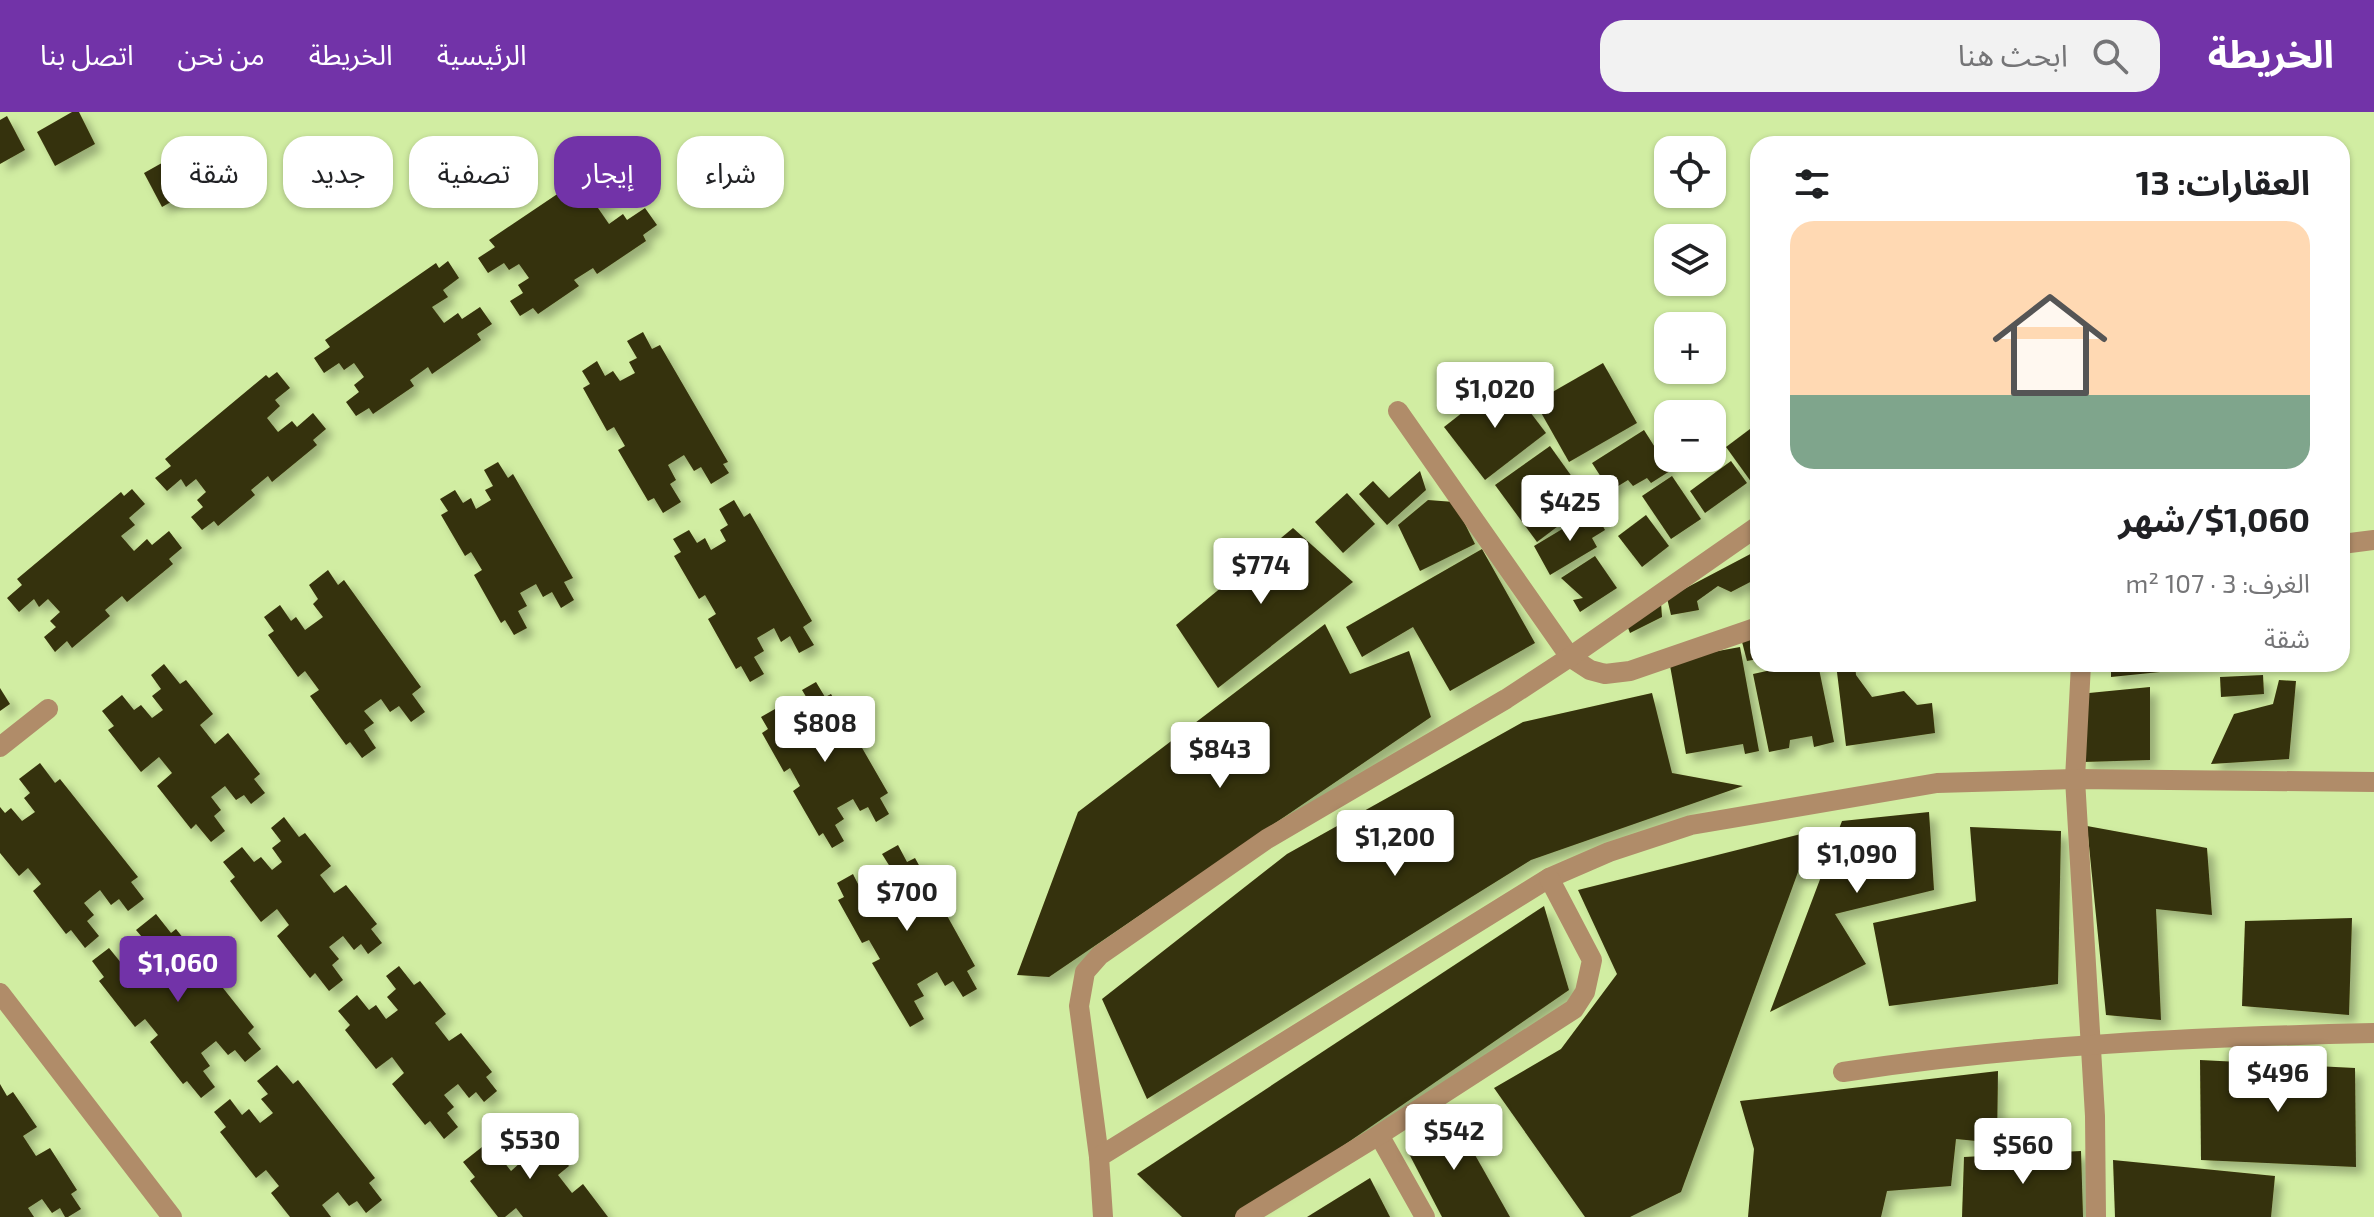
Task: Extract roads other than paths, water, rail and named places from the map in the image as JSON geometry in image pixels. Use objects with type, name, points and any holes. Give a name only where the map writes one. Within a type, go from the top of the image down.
[{"type":"street","points":[[1398,411],[1570,657],[1590,670],[1605,674],[1630,671],[1750,630]]},
{"type":"street","points":[[1103,1217],[1099,1157],[1079,1006],[1085,972],[1100,955],[1267,839],[1506,699],[1750,532]]},
{"type":"street","points":[[2350,543],[2374,540]]},
{"type":"street","points":[[2081,672],[2075,779],[2095,1116],[2096,1217]]},
{"type":"street","points":[[0,747],[48,709]]},
{"type":"street","points":[[1099,1157],[1549,878],[1609,852],[1691,825],[1937,783],[2075,779],[2374,782]]},
{"type":"street","points":[[1245,1217],[1574,1009],[1585,992],[1592,960],[1549,878]]},
{"type":"street","points":[[0,993],[172,1217]]},
{"type":"street","points":[[1843,1072],[1916,1061],[2090,1046],[2238,1036],[2374,1033]]},
{"type":"street","points":[[1379,1135],[1425,1217]]}]
